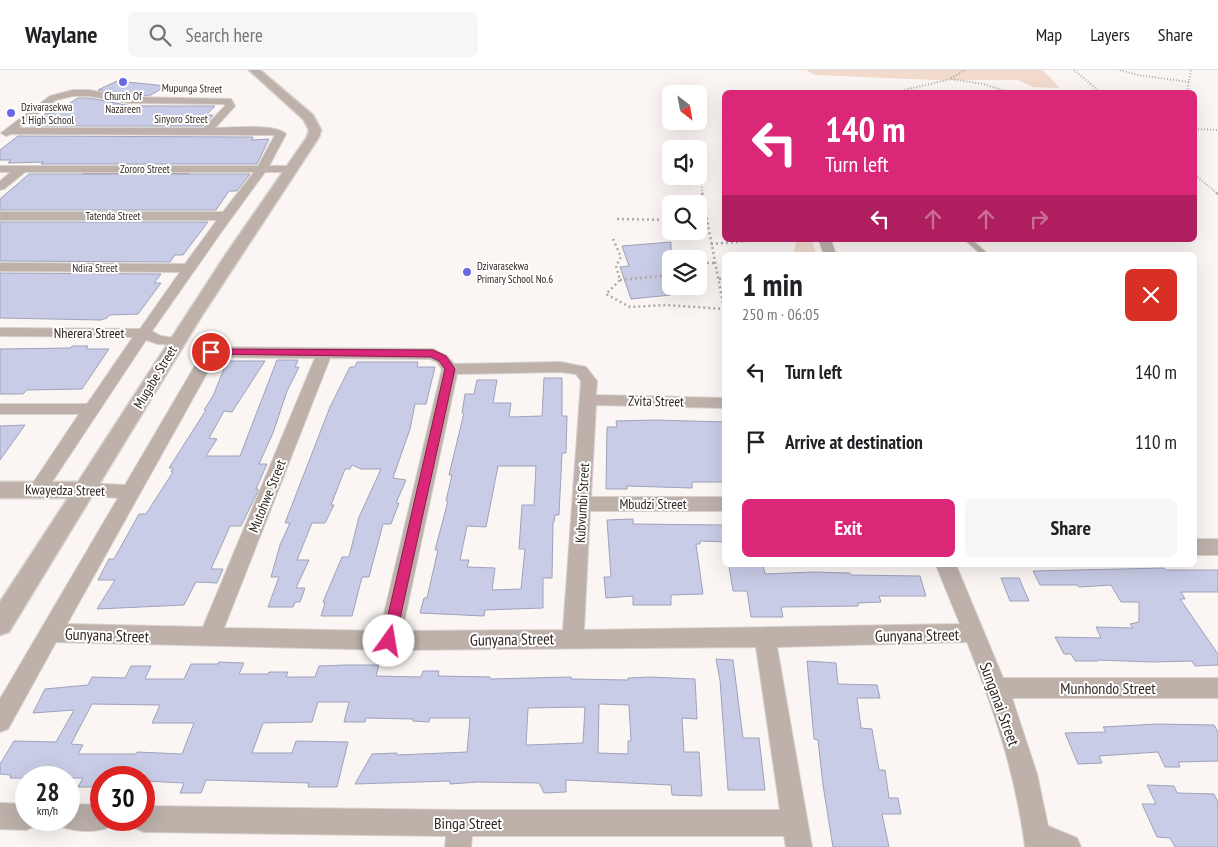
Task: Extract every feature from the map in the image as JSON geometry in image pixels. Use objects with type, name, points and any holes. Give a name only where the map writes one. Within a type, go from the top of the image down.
[{"type":"street","name":"Mugabe Street","points":[[0,624],[86,490],[176,342],[313,138],[315,130],[313,123],[254,70]]},
{"type":"street","name":"Mupunga Street","points":[[9,131],[53,98],[82,92],[128,100],[228,101],[230,106],[208,131]]},
{"type":"street","name":"Sinyoro Street","points":[[9,131],[280,133],[281,136],[261,169]]},
{"type":"street","points":[[0,138],[9,131]]},
{"type":"street","name":"Zororo Street","points":[[0,169],[291,169]]},
{"type":"street","points":[[0,187],[22,169]]},
{"type":"street","points":[[38,489],[91,409],[261,169]]},
{"type":"street","name":"Tatenda Street","points":[[0,216],[226,216]]},
{"type":"street","name":"Ndira Street","points":[[0,267],[190,268]]},
{"type":"street","name":"Nherera Street","points":[[0,332],[144,333],[158,340],[176,342]]},
{"type":"street","points":[[0,721],[211,352],[433,354],[442,358],[450,369],[389,641]]},
{"type":"street","name":"Mutohwe Street","points":[[209,638],[324,353]]},
{"type":"street","name":"Kubvumbi Street","points":[[450,369],[560,367],[581,370],[589,381],[574,638]]},
{"type":"street","name":"Zvita Street","points":[[587,400],[722,403]]},
{"type":"street","points":[[0,409],[91,409]]},
{"type":"street","name":"Kwayedza Street","points":[[0,490],[38,489],[131,492]]},
{"type":"street","name":"Mbudzi Street","points":[[582,504],[722,504]]},
{"type":"street","points":[[1197,547],[1218,547]]},
{"type":"street","name":"Sunganai Street","points":[[947,567],[997,688],[1024,772],[1038,841]]},
{"type":"street","name":"Gunyana Street","points":[[50,633],[389,641],[574,638],[765,638],[973,633]]},
{"type":"street","points":[[765,638],[796,835]]},
{"type":"street","name":"Munhondo Street","points":[[997,688],[1218,688]]},
{"type":"street","points":[[0,816],[15,817]]},
{"type":"street","name":"Binga Street","points":[[155,819],[460,835],[796,835]]},
{"type":"street","points":[[1038,841],[1068,847]]},
{"type":"lane","points":[[970,242],[982,252]]},
{"type":"path","points":[[906,90],[935,84],[965,70]]},
{"type":"path","points":[[1074,70],[1098,90]]},
{"type":"path","points":[[1120,70],[1138,75],[1189,82]]},
{"type":"path","points":[[1187,90],[1191,70]]},
{"type":"path","points":[[951,78],[1002,90]]},
{"type":"path","points":[[1197,129],[1218,130]]},
{"type":"path","points":[[1197,177],[1218,194]]},
{"type":"path","points":[[617,219],[662,220]]},
{"type":"path","points":[[707,220],[722,294]]},
{"type":"path","points":[[613,240],[621,257],[616,266],[620,280]]},
{"type":"path","points":[[711,244],[734,242]]},
{"type":"path","points":[[707,263],[716,263]]},
{"type":"path","points":[[662,276],[620,280],[606,294],[630,307],[666,305],[722,309]]},
{"type":"shaded area","points":[[806,70],[1042,70],[1059,88],[1033,87],[1018,80],[935,80],[814,75]]},
{"type":"shaded area","points":[[796,242],[812,242],[816,252],[794,252]]},
{"type":"building","points":[[117,81],[166,86],[149,96],[98,90]]},
{"type":"building","points":[[78,98],[89,98],[131,106],[215,106],[206,115],[213,115],[203,126],[30,126],[46,113],[52,114]]},
{"type":"building","points":[[18,136],[253,137],[252,140],[269,139],[257,164],[41,164],[44,162],[8,163],[11,160],[0,160],[0,150]]},
{"type":"building","points":[[29,174],[250,174],[237,191],[229,191],[216,210],[0,210],[0,199]]},
{"type":"building","points":[[0,222],[208,222],[183,255],[175,255],[170,262],[0,261]]},
{"type":"building","points":[[671,242],[671,250],[662,250],[662,295],[671,295],[631,299],[620,267],[629,266],[622,246]]},
{"type":"building","points":[[0,273],[161,274],[154,283],[161,283],[138,314],[109,315],[101,320],[0,318]]},
{"type":"building","points":[[72,346],[88,346],[86,349],[109,349],[82,389],[27,390],[23,394],[0,394],[0,349],[71,348]]},
{"type":"building","points":[[277,360],[298,360],[295,367],[299,367],[287,391],[273,433],[259,464],[267,464],[256,489],[258,491],[241,526],[230,526],[211,569],[223,569],[217,583],[196,582],[184,605],[97,609],[115,580],[98,580],[109,559],[114,559],[139,514],[146,514],[173,472],[171,472],[173,468],[169,468],[206,410],[204,410],[213,396],[227,361],[265,361],[232,412],[224,411],[209,438],[217,439],[206,456],[240,456]]},
{"type":"building","points":[[357,362],[418,362],[417,367],[435,367],[426,404],[415,404],[410,429],[393,478],[406,480],[396,503],[399,503],[391,524],[383,524],[369,577],[362,577],[352,616],[321,616],[325,603],[323,602],[342,557],[349,557],[359,517],[381,469],[361,469],[352,465],[350,469],[345,469],[331,505],[334,505],[325,523],[312,523],[297,560],[309,560],[296,588],[305,588],[300,602],[295,602],[293,607],[268,607],[279,577],[271,577],[280,545],[290,523],[285,523],[330,407],[350,367],[355,367]]},
{"type":"building","points":[[544,378],[562,378],[562,416],[567,416],[566,453],[562,453],[559,515],[555,515],[553,522],[552,578],[543,578],[543,608],[485,610],[484,616],[420,613],[424,598],[427,598],[438,550],[435,550],[448,501],[446,501],[452,475],[449,475],[464,413],[462,413],[465,394],[474,394],[477,380],[497,380],[493,403],[511,403],[509,417],[542,416]],"holes":[[[498,466],[536,466],[534,505],[522,505],[519,549],[525,549],[521,589],[492,590],[495,568],[467,567],[469,560],[460,560],[467,526],[486,527]]]},
{"type":"building","points":[[616,421],[722,422],[722,482],[692,482],[692,488],[627,486],[627,489],[606,489],[607,427],[617,427]]},
{"type":"building","points":[[25,425],[0,460],[0,426]]},
{"type":"building","points":[[633,519],[633,524],[722,525],[722,542],[700,541],[700,544],[696,544],[703,594],[671,595],[671,605],[633,605],[633,596],[606,598],[604,577],[611,577],[607,520]]},
{"type":"building","points":[[729,567],[763,567],[765,574],[813,572],[850,573],[851,575],[920,576],[926,596],[879,596],[881,602],[858,603],[858,606],[781,607],[783,617],[751,617],[747,591],[733,591]]},
{"type":"building","points":[[1164,568],[1166,570],[1218,570],[1218,592],[1181,592],[1185,599],[1180,599],[1218,654],[1218,665],[1195,666],[1192,661],[1075,661],[1071,654],[1064,654],[1055,637],[1101,638],[1096,627],[1133,628],[1130,624],[1139,622],[1139,602],[1121,602],[1111,585],[1079,587],[1077,585],[1040,585],[1033,571]]},
{"type":"building","points":[[1001,578],[1019,578],[1029,601],[1010,601]]},
{"type":"building","points":[[716,659],[733,660],[743,738],[759,738],[765,790],[728,790],[720,680]]},
{"type":"building","points":[[807,661],[836,663],[838,684],[877,685],[880,698],[857,698],[861,728],[872,729],[879,770],[885,770],[889,798],[898,798],[901,814],[882,814],[889,847],[833,847],[818,740],[814,739]]},
{"type":"building","points":[[244,663],[239,674],[288,672],[286,677],[315,677],[319,666],[379,665],[376,676],[421,677],[423,671],[439,671],[438,676],[490,677],[490,679],[571,677],[571,679],[628,680],[628,678],[650,677],[695,679],[697,719],[682,718],[684,752],[699,752],[702,796],[672,795],[671,785],[566,780],[566,792],[544,793],[539,783],[478,782],[450,784],[450,781],[355,784],[372,754],[397,753],[397,755],[467,752],[470,718],[430,718],[429,722],[413,721],[413,719],[366,718],[365,722],[344,722],[349,702],[318,702],[312,722],[263,723],[252,753],[292,753],[296,741],[348,742],[337,787],[308,787],[309,783],[206,780],[201,793],[180,793],[184,783],[155,782],[155,766],[90,766],[90,787],[80,787],[83,778],[80,778],[80,766],[15,766],[15,778],[10,778],[11,775],[0,774],[0,764],[14,741],[56,742],[74,710],[33,713],[45,689],[88,685],[92,677],[125,678],[131,666],[151,666],[145,679],[184,679],[191,664]],"holes":[[[92,704],[160,705],[152,723],[194,723],[182,754],[137,752],[136,754],[78,754],[83,745],[71,744]],[[599,704],[629,705],[631,741],[628,741],[628,754],[598,753]],[[585,707],[583,743],[526,745],[528,708]]]},
{"type":"building","points":[[1157,724],[1214,725],[1218,732],[1218,761],[1178,762],[1180,767],[1165,767],[1158,752],[1099,756],[1102,763],[1078,764],[1065,733],[1106,732],[1103,727]]},
{"type":"building","points":[[1147,785],[1174,786],[1177,793],[1214,794],[1218,802],[1218,847],[1175,847],[1170,838],[1157,837],[1142,804],[1156,804]]},
{"type":"waterway","points":[[84,174],[188,173]]},
{"type":"place","name":"Church Of Nazareen","points":[[123,82]]},
{"type":"place","name":"Dzivarasekwa 1 High School","points":[[11,113]]},
{"type":"place","name":"Dzivarasekwa Primary School No.6","points":[[467,272]]},
{"type":"route","points":[[211,352],[433,354],[442,358],[450,369],[389,641]]}]
